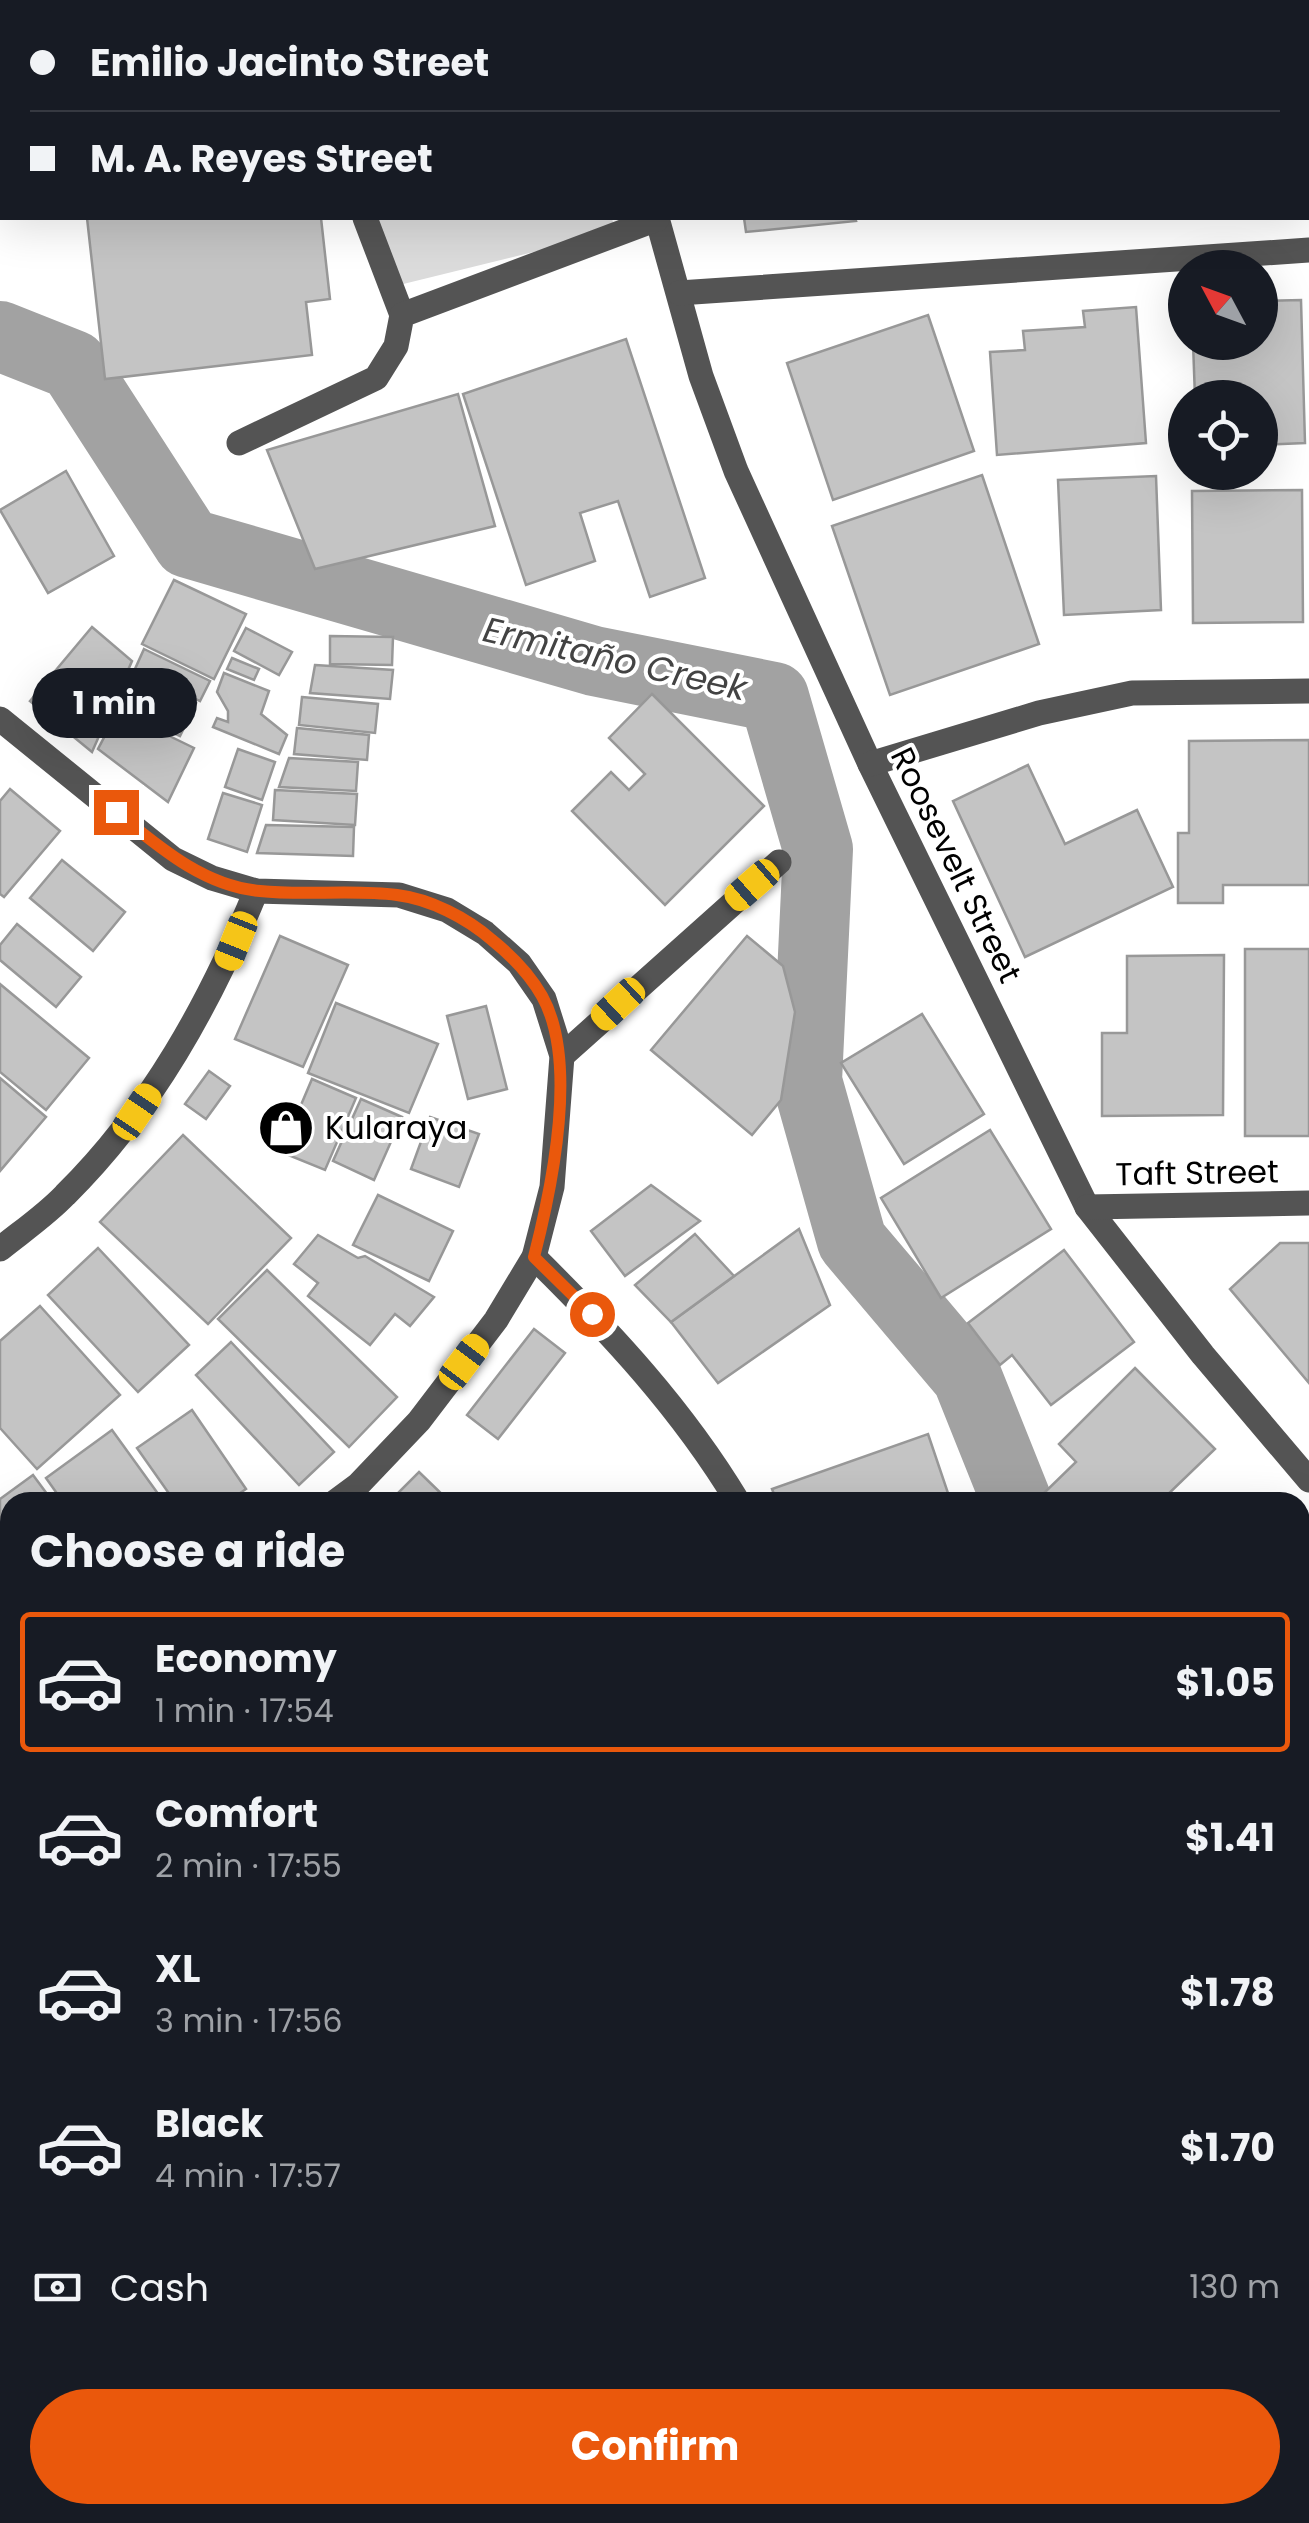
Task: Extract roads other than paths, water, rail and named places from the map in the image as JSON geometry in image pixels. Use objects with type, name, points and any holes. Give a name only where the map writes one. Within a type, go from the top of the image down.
[{"type":"street","points":[[239,443],[376,378],[396,346],[402,315],[365,220]]},
{"type":"street","points":[[402,315],[652,220]]},
{"type":"street","name":"Roosevelt Street","points":[[658,220],[701,376],[736,471],[870,764],[1086,1207],[1203,1355],[1309,1480]]},
{"type":"street","points":[[679,293],[1309,250]]},
{"type":"street","points":[[870,764],[1039,713],[1132,693],[1309,691]]},
{"type":"street","points":[[0,718],[173,859],[212,878],[256,891],[399,895],[447,910],[520,963],[544,999],[562,1056],[552,1186],[534,1257],[496,1320],[419,1421],[347,1492]]},
{"type":"street","points":[[562,1056],[779,862]]},
{"type":"street","points":[[0,1249],[64,1196],[137,1112],[181,1046],[226,966],[256,891]]},
{"type":"street","name":"Taft Street","points":[[1086,1207],[1309,1203]]},
{"type":"street","points":[[534,1257],[643,1369],[704,1446],[732,1492]]},
{"type":"waterway","name":"Ermitaño Creek","points":[[0,336],[73,365],[188,543],[594,661],[774,697],[818,849],[807,1081],[852,1241],[967,1377],[1013,1492]]},
{"type":"place","name":"Kularaya","points":[[286,1128]]}]
